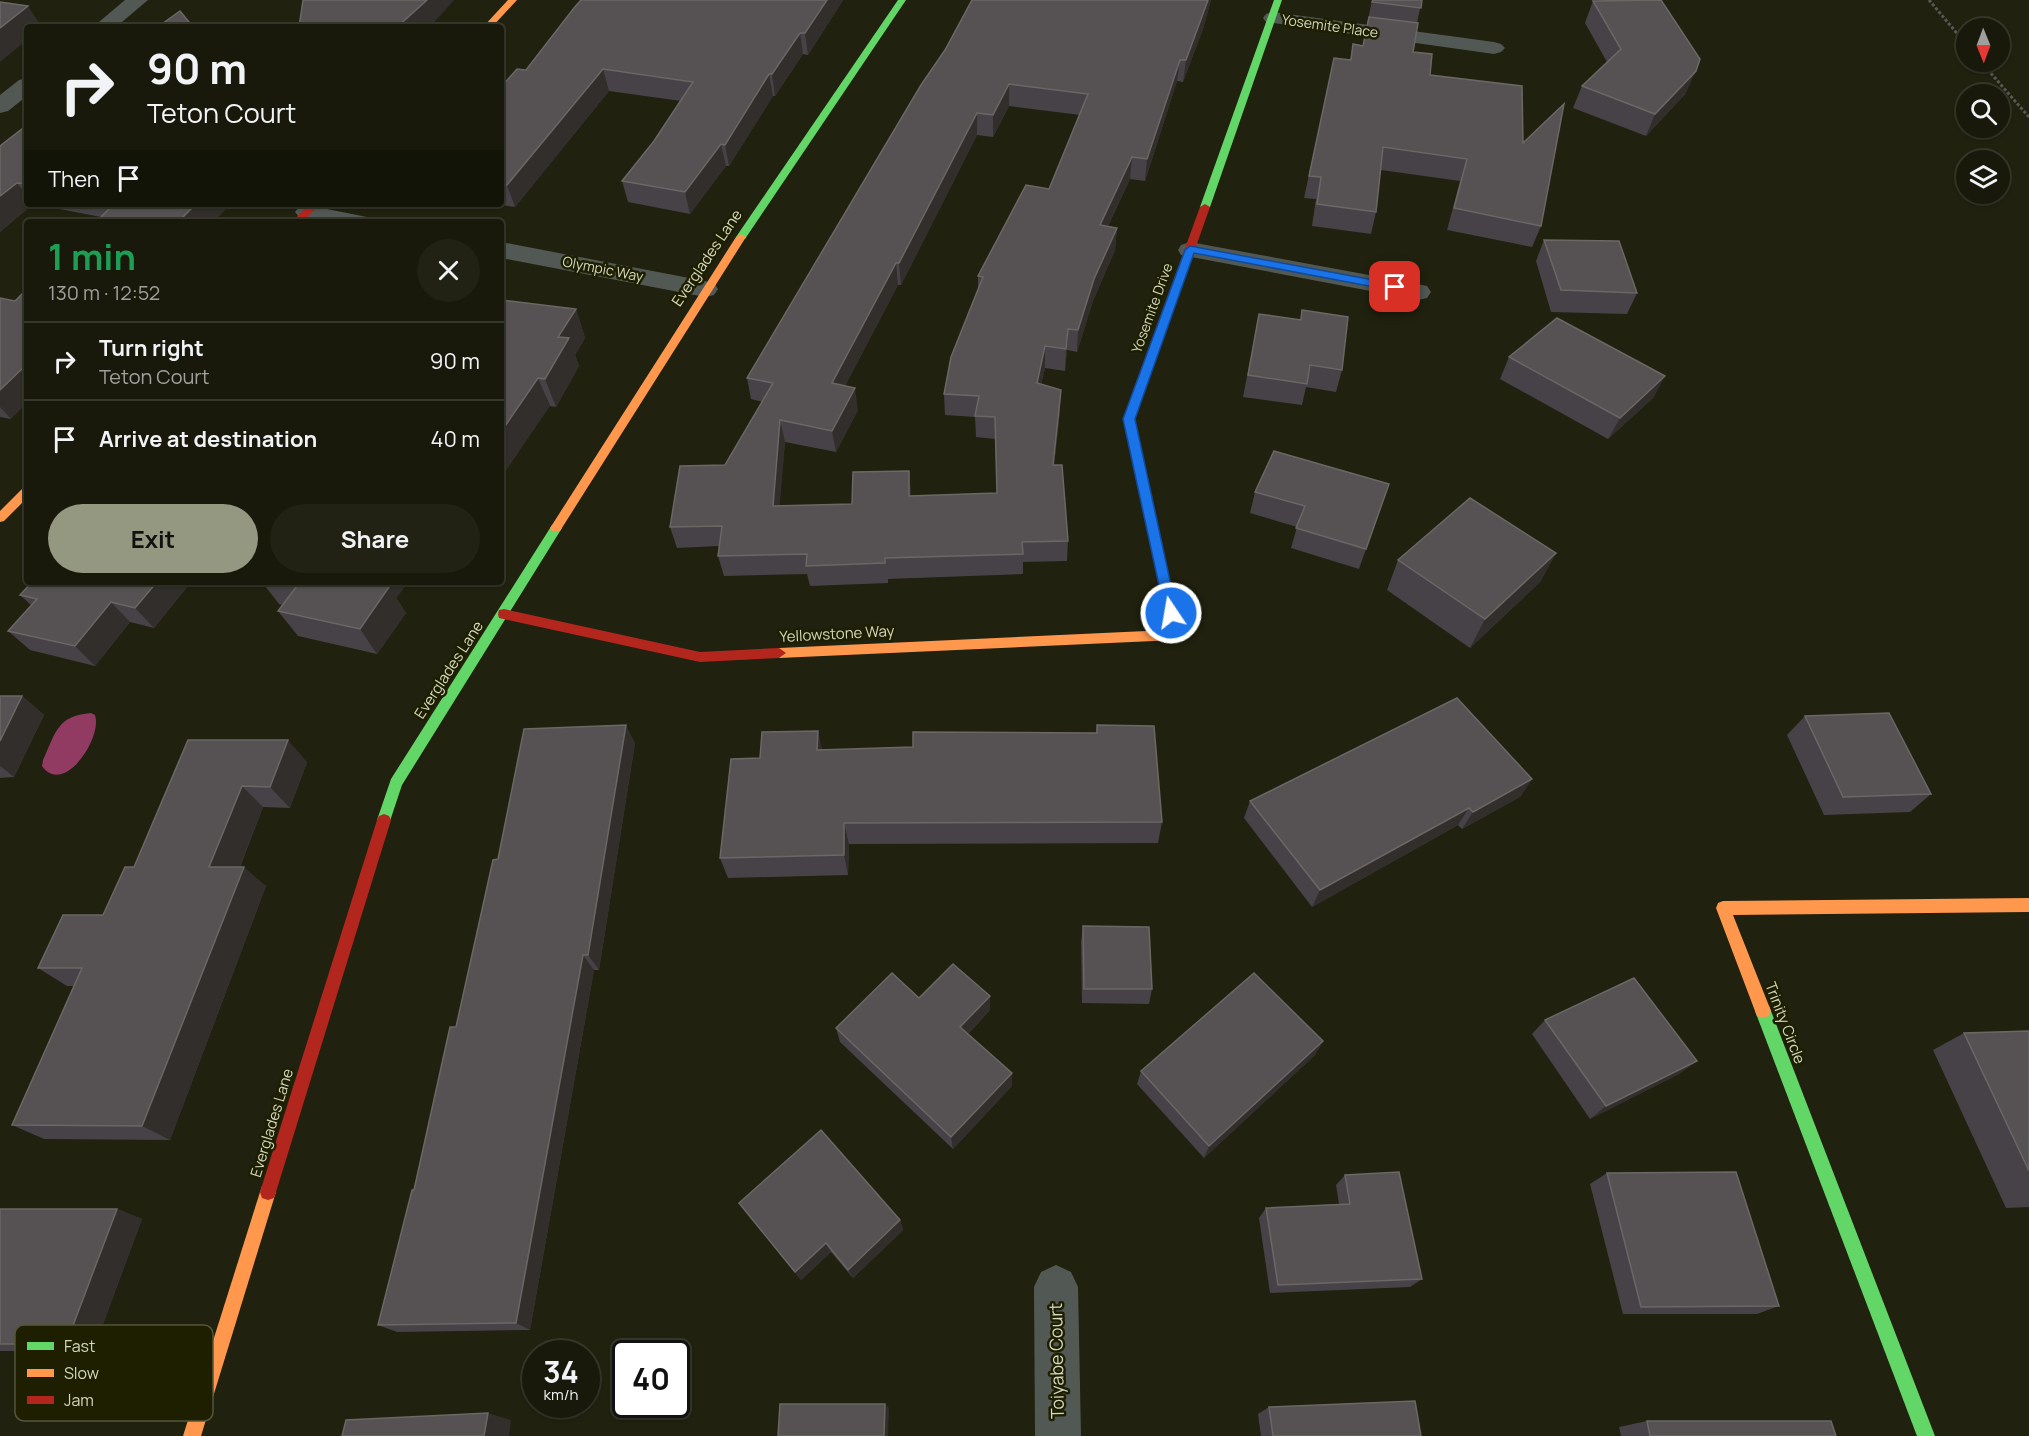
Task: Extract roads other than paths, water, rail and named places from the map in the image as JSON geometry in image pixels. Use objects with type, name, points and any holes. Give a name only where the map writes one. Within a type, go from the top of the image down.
[{"type":"street","points":[[107,24],[138,0]]},
{"type":"street","points":[[489,24],[513,0]]},
{"type":"street","name":"Everglades Lane","points":[[213,1369],[396,783],[504,614],[705,289],[902,0]]},
{"type":"street","name":"Yosemite Place","points":[[1276,9],[1494,48]]},
{"type":"street","name":"Yosemite Drive","points":[[1176,635],[1129,419],[1276,9]]},
{"type":"street","points":[[0,106],[24,87]]},
{"type":"street","points":[[306,213],[341,219]]},
{"type":"street","points":[[1190,250],[1418,292]]},
{"type":"street","name":"Olympic Way","points":[[504,251],[705,289]]},
{"type":"street","points":[[1,515],[24,494]]},
{"type":"street","name":"Yellowstone Way","points":[[504,614],[700,657],[1176,635]]},
{"type":"street","name":"Trinity Circle","points":[[1926,1436],[1723,908],[2029,905]]},
{"type":"street","name":"Toiyabe Court","points":[[1056,1287],[1058,1436]]},
{"type":"street","name":"Everglades Lane","points":[[192,1436],[197,1421]]}]
